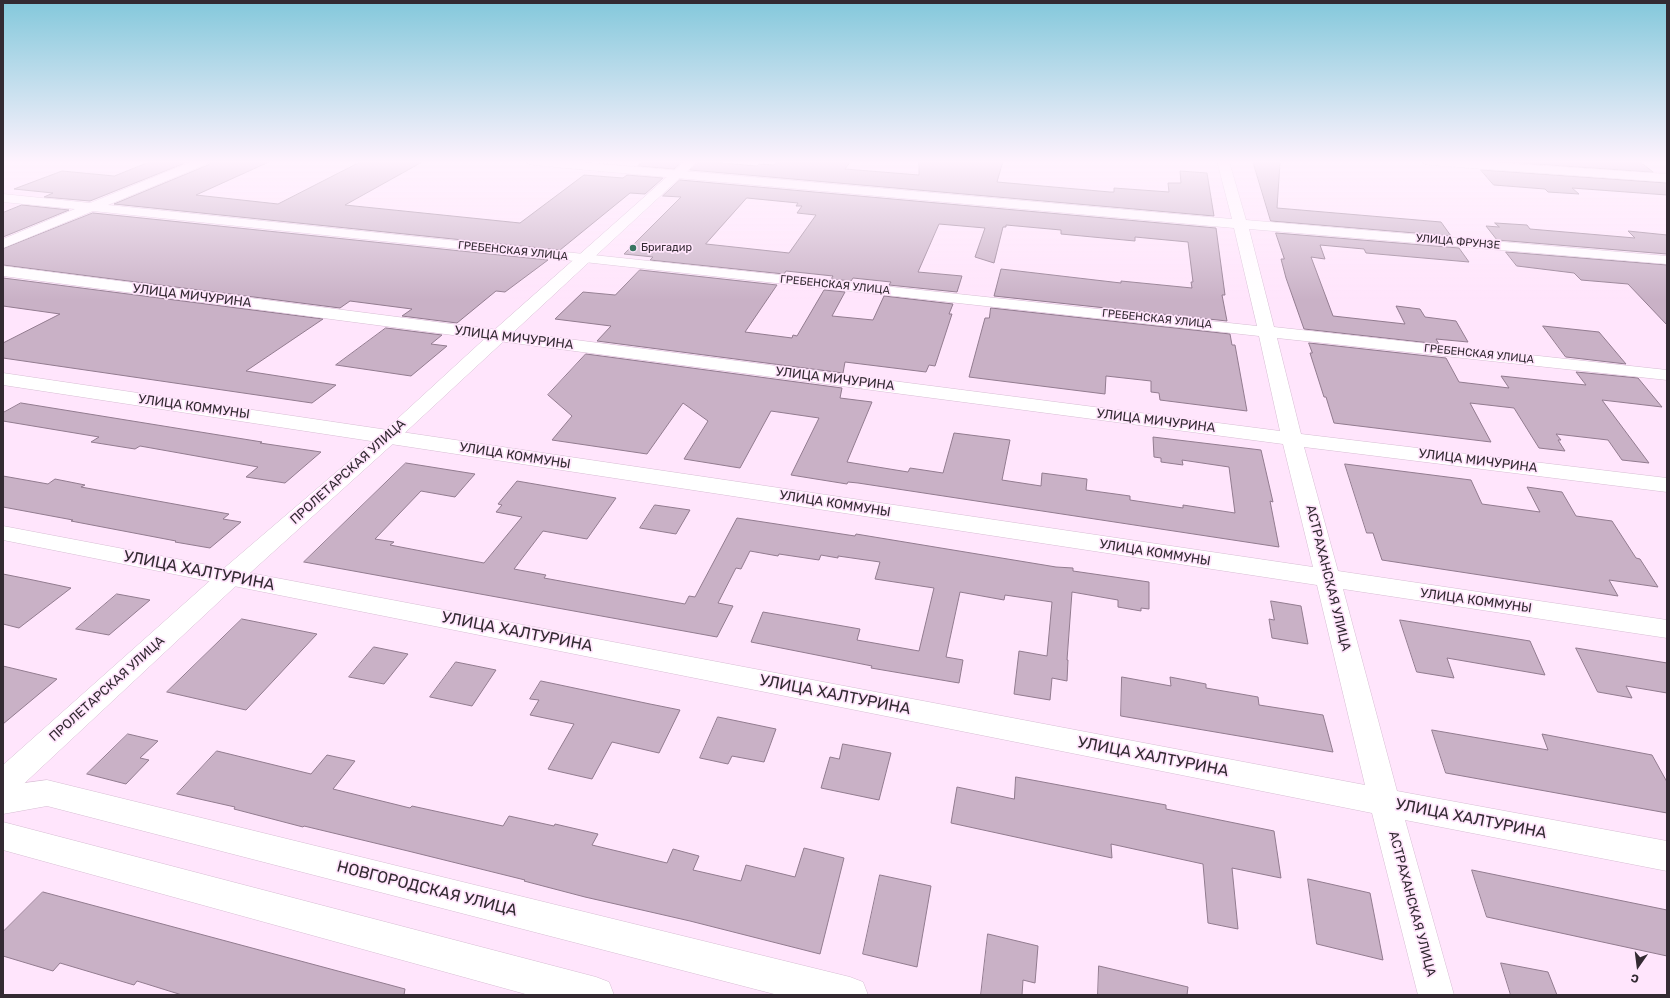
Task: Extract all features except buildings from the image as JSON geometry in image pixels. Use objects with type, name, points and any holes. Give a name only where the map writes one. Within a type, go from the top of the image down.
[{"type":"street","name":"ГРЕБЕНСКАЯ УЛИЦА","points":[[87,208],[584,258],[1667,375]]},
{"type":"street","points":[[3,244],[91,208]]},
{"type":"street","name":"ПРОЛЕТАРСКАЯ УЛИЦА","points":[[3,784],[231,576],[389,436],[640,208]]},
{"type":"street","name":"УЛИЦА ФРУНЗЕ","points":[[1056,208],[1667,260]]},
{"type":"street","name":"АСТРАХАНСКАЯ УЛИЦА","points":[[1236,208],[1265,331],[1384,802],[1436,995]]},
{"type":"street","name":"УЛИЦА МИЧУРИНА","points":[[3,271],[1292,439],[1667,485]]},
{"type":"street","name":"УЛИЦА КОММУНЫ","points":[[3,379],[1667,629]]},
{"type":"street","name":"УЛИЦА ХАЛТУРИНА","points":[[3,534],[231,576],[1667,856]]},
{"type":"street","name":"НОВГОРОДСКАЯ УЛИЦА","points":[[3,800],[47,793],[850,995]]},
{"type":"street","points":[[3,836],[596,995]]},
{"type":"place","name":"Бригадир","points":[[633,248]]}]
